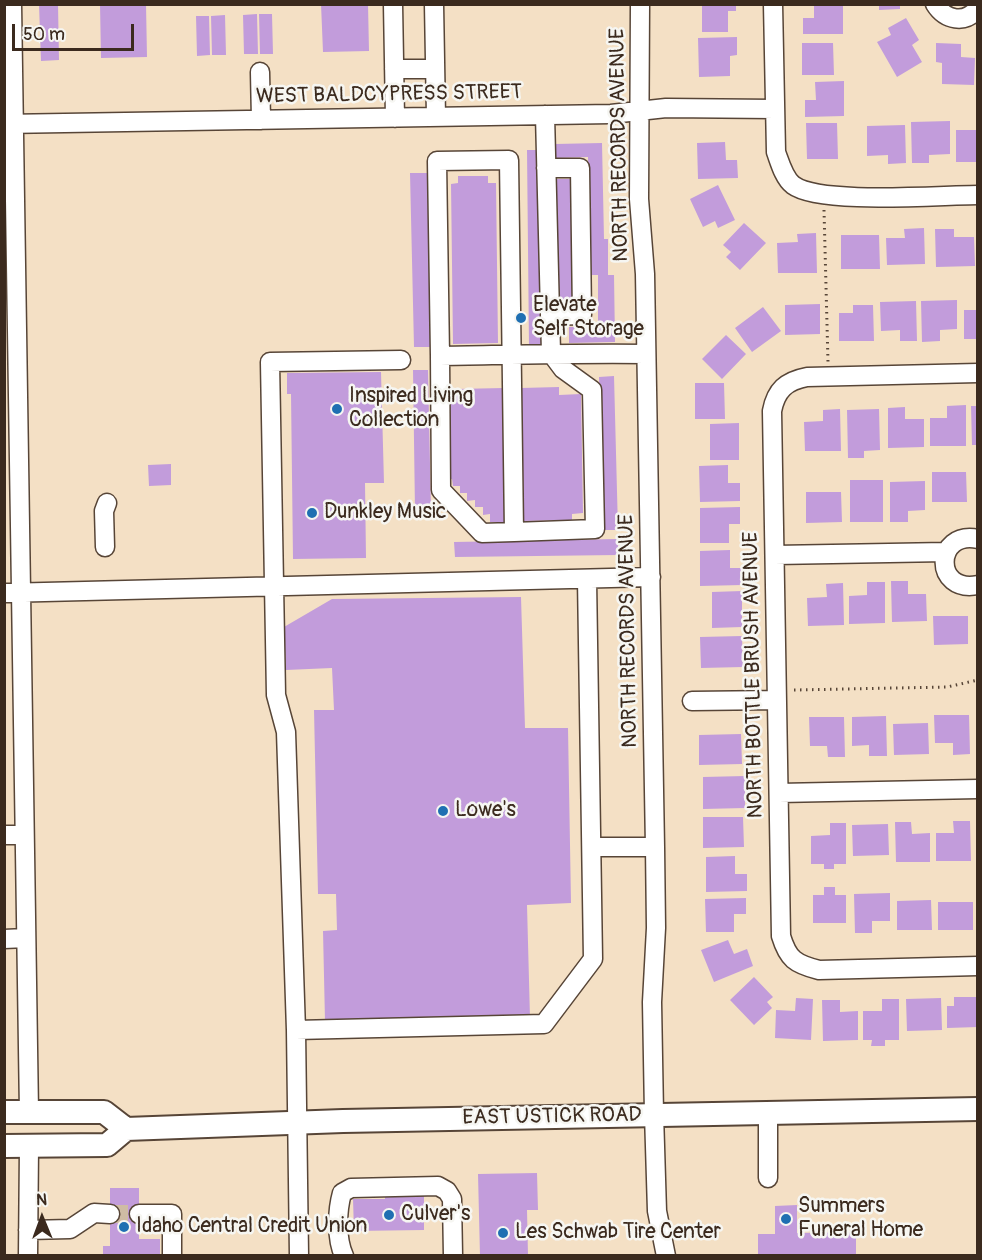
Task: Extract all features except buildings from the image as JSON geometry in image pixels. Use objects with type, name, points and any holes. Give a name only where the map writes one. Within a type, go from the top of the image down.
[{"type":"main road","name":"EAST USTICK ROAD","points":[[126,1129],[654,1114],[978,1109]]},
{"type":"main road","points":[[4,1112],[104,1112],[126,1129],[107,1145],[4,1146]]},
{"type":"street","points":[[12,4],[9,124],[14,749],[24,835],[29,1112]]},
{"type":"street","points":[[393,4],[395,118]]},
{"type":"street","points":[[434,4],[436,117]]},
{"type":"street","name":"NORTH RECORDS AVENUE","points":[[640,4],[639,199],[645,274],[655,847],[656,928],[652,1002],[654,1114],[657,1211],[666,1256]]},
{"type":"street","points":[[773,4],[776,152],[791,184],[824,196],[978,195]]},
{"type":"street","points":[[935,4],[940,12],[957,19],[967,17],[978,9]]},
{"type":"street","points":[[394,69],[435,69]]},
{"type":"street","points":[[260,72],[261,120]]},
{"type":"street","name":"WEST BALDCYPRESS STREET","points":[[9,124],[611,114],[670,108],[775,109]]},
{"type":"street","points":[[514,532],[509,160],[437,161],[441,490],[482,533],[514,532],[595,529],[592,390],[563,369],[551,353],[545,115]]},
{"type":"street","points":[[546,168],[580,168],[582,315],[550,316]]},
{"type":"street","points":[[440,356],[551,353],[646,354]]},
{"type":"street","points":[[299,1256],[296,1030],[286,732],[276,695],[270,362],[401,360]]},
{"type":"street","points":[[829,377],[978,373]]},
{"type":"street","name":"NORTH BOTTLE BRUSH AVENUE","points":[[829,377],[794,380],[781,387],[774,399],[772,411],[781,936],[785,950],[794,961],[805,967],[819,970],[978,966]]},
{"type":"street","points":[[105,547],[104,512],[107,503]]},
{"type":"street","points":[[978,540],[960,539],[952,544],[946,552],[944,562],[951,579],[959,585],[969,587],[978,585]]},
{"type":"street","points":[[775,555],[946,552]]},
{"type":"street","points":[[13,593],[651,577]]},
{"type":"street","points":[[296,1030],[544,1024],[593,959],[587,579]]},
{"type":"street","points":[[692,701],[777,695]]},
{"type":"street","points":[[778,793],[978,789]]},
{"type":"street","points":[[4,835],[24,835]]},
{"type":"street","points":[[592,847],[655,847]]},
{"type":"street","points":[[4,939],[26,938]]},
{"type":"street","points":[[768,1113],[768,1178]]},
{"type":"street","points":[[28,1256],[29,1146]]},
{"type":"street","points":[[344,1256],[340,1245],[338,1205],[342,1192],[351,1188],[438,1186],[447,1191],[452,1199],[453,1256]]},
{"type":"street","points":[[28,1230],[70,1229],[94,1213],[110,1214]]},
{"type":"street","points":[[139,1214],[172,1214],[172,1256]]},
{"type":"path","points":[[824,196],[829,377]]},
{"type":"path","points":[[777,695],[947,687],[978,680]]},
{"type":"tunnel","points":[[110,1214],[139,1214]]},
{"type":"place","name":"Elevate Self Storage","points":[[521,318]]},
{"type":"place","name":"Inspired Living Collection","points":[[337,409]]},
{"type":"place","name":"Dunkley Music","points":[[312,513]]},
{"type":"place","name":"Lowe's","points":[[443,811]]},
{"type":"place","name":"Culver's","points":[[389,1215]]},
{"type":"place","name":"Summers Funeral Home","points":[[786,1219]]},
{"type":"place","name":"Idaho Central Credit Union","points":[[124,1227]]},
{"type":"place","name":"Les Schwab Tire Center","points":[[503,1233]]}]
